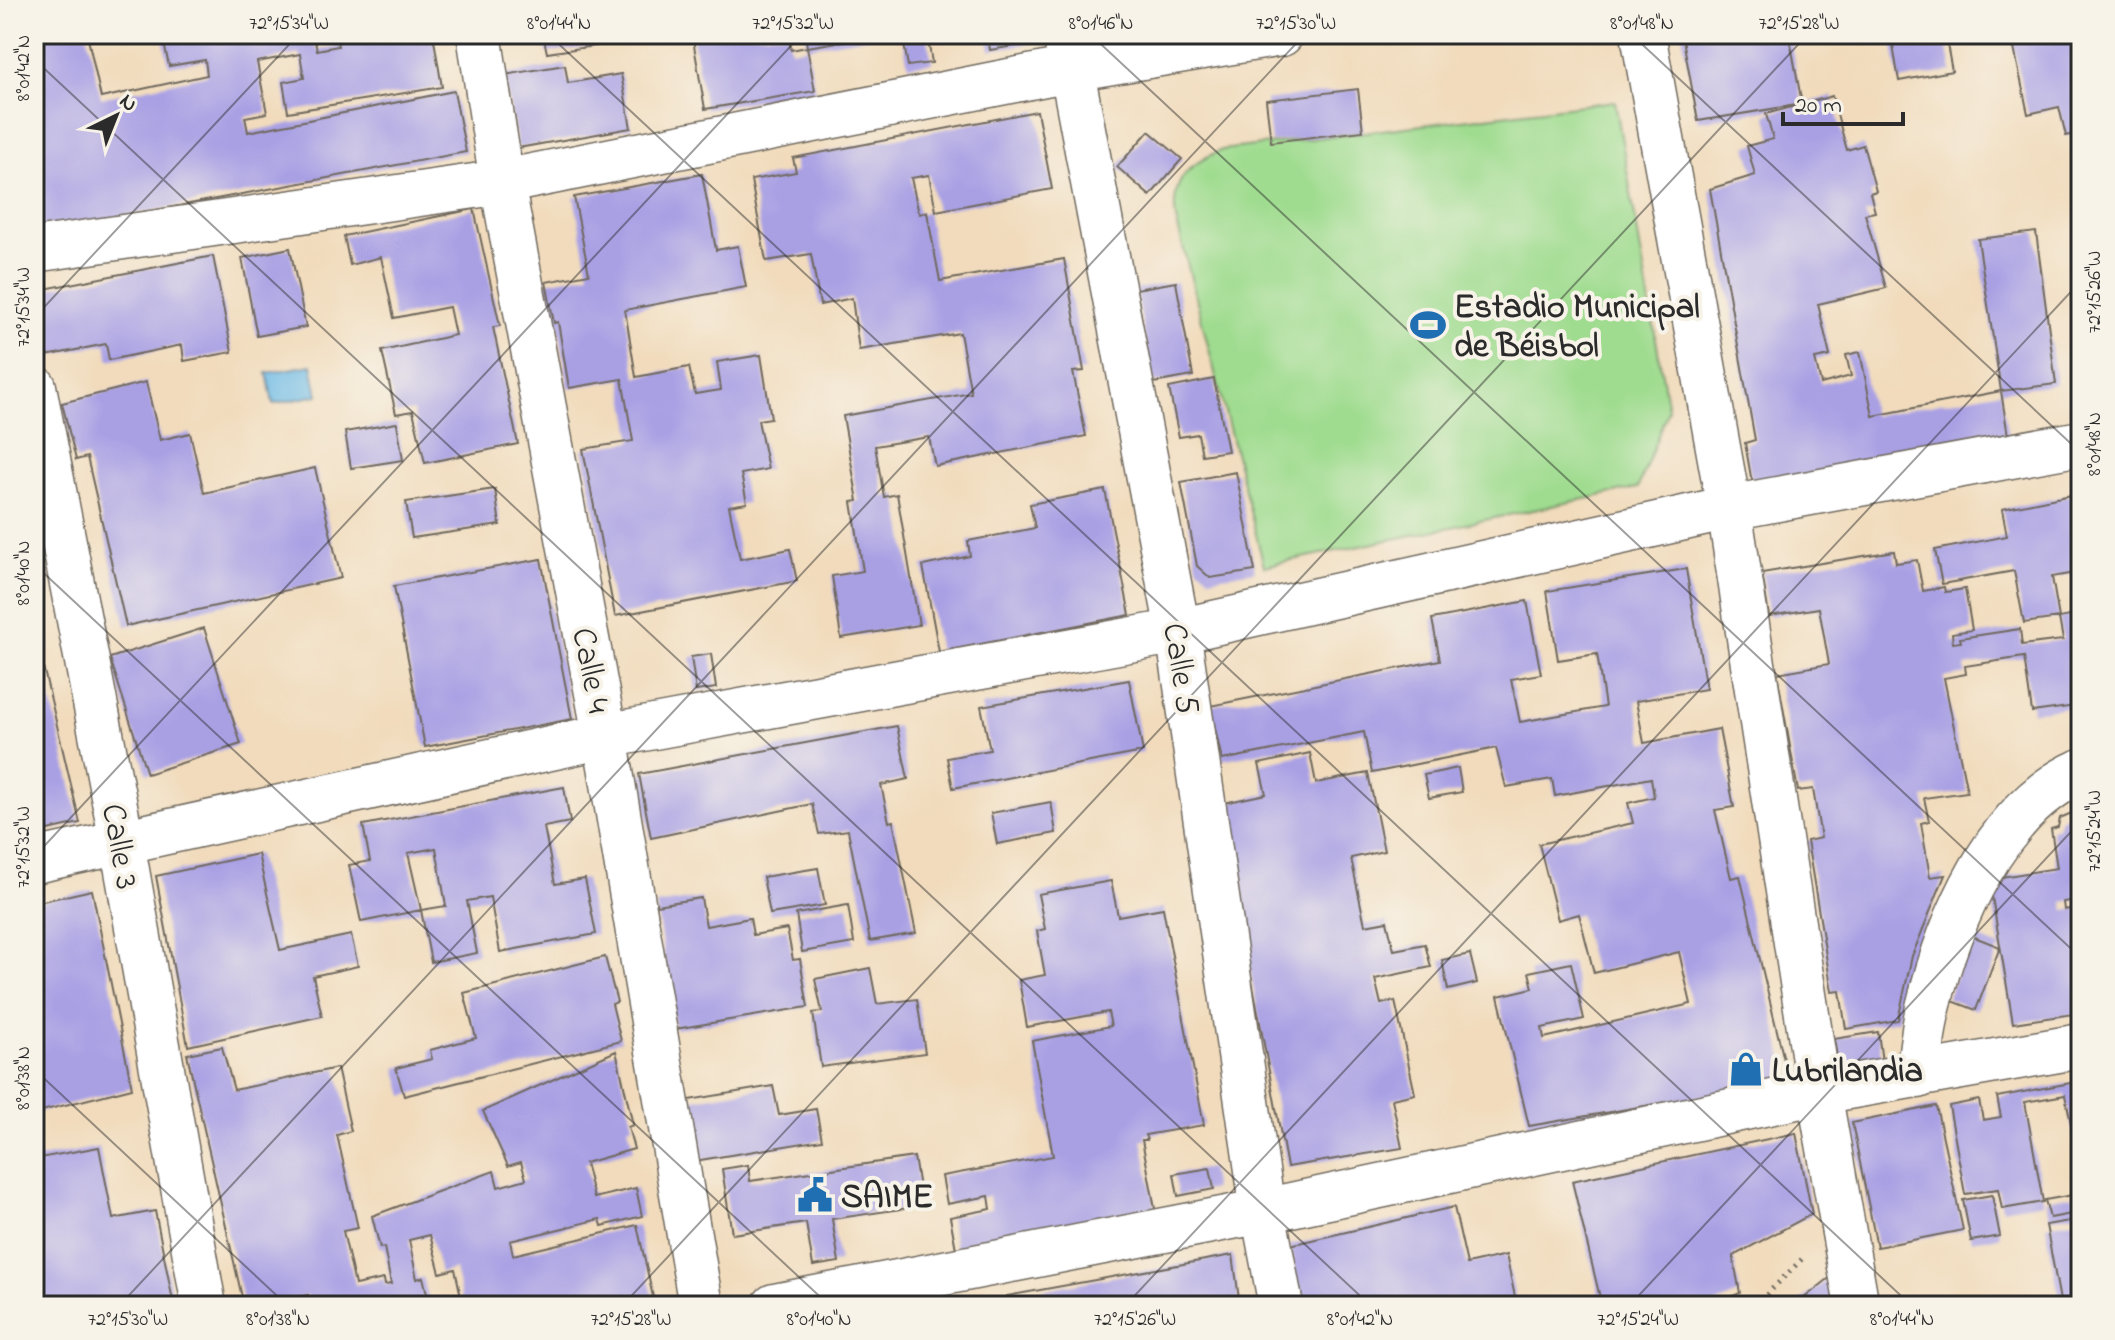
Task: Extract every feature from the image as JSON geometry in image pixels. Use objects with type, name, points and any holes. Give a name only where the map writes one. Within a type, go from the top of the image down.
[{"type":"street","name":"Calle 4","points":[[479,34],[502,182],[605,736],[701,1306]]},
{"type":"street","points":[[34,250],[502,182],[1067,52],[1281,34]]},
{"type":"street","points":[[1643,34],[1729,508],[1819,1092],[1857,1306]]},
{"type":"street","name":"Calle 5","points":[[1067,52],[1178,631],[1263,1211],[1281,1306]]},
{"type":"street","name":"Calle 3","points":[[34,387],[122,842],[204,1306]]},
{"type":"street","points":[[34,861],[605,736],[1178,631],[1729,508],[2081,443]]},
{"type":"street","points":[[1918,1076],[1928,1011],[1940,965],[1956,920],[1980,872],[2010,827],[2029,806],[2081,771]]},
{"type":"street","points":[[774,1306],[1263,1211],[1819,1092],[2081,1046]]},
{"type":"path","points":[[1755,1306],[1843,1219]]},
{"type":"green space","name":"Estadio Municipal de Béisbol","points":[[1615,101],[1668,409],[1638,488],[1264,566],[1176,219],[1176,194],[1184,176],[1200,161],[1222,150]]},
{"type":"water","points":[[312,365],[318,395],[273,404],[267,373]]},
{"type":"building","points":[[34,34],[87,34],[101,98],[207,75],[205,60],[169,66],[162,34],[313,34],[317,50],[338,46],[337,41],[377,34],[433,34],[442,87],[288,112],[283,82],[304,78],[300,54],[257,62],[267,113],[245,117],[248,132],[454,91],[466,152],[34,233]]},
{"type":"building","points":[[543,34],[599,34],[601,45],[547,53]]},
{"type":"building","points":[[692,34],[788,34],[791,50],[807,47],[815,91],[705,109]]},
{"type":"building","points":[[805,34],[874,34],[874,36],[807,47]]},
{"type":"building","points":[[902,34],[927,34],[932,63],[908,66]]},
{"type":"building","points":[[987,34],[1036,34],[1038,42],[990,50]]},
{"type":"building","points":[[1091,34],[1128,34],[1128,35],[1094,43]]},
{"type":"building","points":[[1682,34],[1789,34],[1802,104],[1698,121]]},
{"type":"building","points":[[1891,34],[1945,34],[1952,71],[1899,81]]},
{"type":"building","points":[[2011,34],[2081,34],[2081,132],[2066,136],[2059,107],[2028,114]]},
{"type":"building","points":[[565,65],[568,83],[621,74],[631,128],[518,148],[504,75]]},
{"type":"building","points":[[1358,89],[1363,131],[1271,142],[1266,100]]},
{"type":"building","points":[[1832,96],[1847,150],[1863,145],[1876,191],[1870,193],[1875,212],[1865,214],[1886,288],[1818,304],[1830,356],[1815,359],[1821,384],[1851,376],[1846,355],[1860,352],[1873,416],[2001,391],[2008,436],[1757,488],[1751,477],[1745,443],[1755,440],[1710,189],[1755,175],[1747,146],[1773,139],[1766,114]]},
{"type":"building","points":[[1037,111],[1052,189],[936,211],[929,175],[911,178],[919,214],[927,212],[940,281],[1064,259],[1084,371],[1073,372],[1086,436],[935,466],[929,437],[875,446],[884,497],[897,494],[919,625],[841,638],[832,576],[863,571],[852,502],[858,501],[843,416],[971,393],[960,333],[859,350],[852,298],[820,305],[811,254],[766,261],[751,180],[796,172],[793,158]]},
{"type":"building","points":[[1149,131],[1182,159],[1150,196],[1117,167]]},
{"type":"building","points":[[702,174],[716,250],[738,246],[746,287],[625,310],[636,377],[689,367],[695,394],[721,390],[717,362],[761,355],[771,418],[758,420],[768,469],[741,474],[747,503],[729,506],[740,559],[790,549],[797,581],[615,616],[583,449],[633,441],[622,379],[569,388],[558,322],[554,323],[546,282],[589,274],[574,197]]},
{"type":"building","points":[[474,209],[500,326],[493,327],[518,444],[425,463],[413,411],[396,414],[382,351],[455,335],[449,307],[394,318],[381,257],[350,265],[344,236]]},
{"type":"building","points":[[2036,232],[2056,384],[2001,391],[1978,239]]},
{"type":"building","points":[[290,248],[306,327],[257,336],[242,258]]},
{"type":"building","points":[[213,256],[232,352],[184,361],[182,345],[109,360],[106,344],[46,356],[34,291]]},
{"type":"building","points":[[1176,282],[1193,376],[1153,383],[1136,289]]},
{"type":"building","points":[[1214,379],[1228,451],[1202,455],[1198,434],[1179,437],[1169,388]]},
{"type":"building","points":[[146,382],[160,440],[190,433],[204,493],[315,468],[341,578],[126,626],[87,457],[76,460],[62,403]]},
{"type":"building","points":[[397,423],[403,460],[351,468],[345,432]]},
{"type":"building","points":[[1236,472],[1255,571],[1210,578],[1197,566],[1181,482]]},
{"type":"building","points":[[495,489],[500,525],[412,538],[406,502]]},
{"type":"building","points":[[1105,490],[1130,615],[939,652],[923,566],[970,556],[968,541],[1035,528],[1030,504]]},
{"type":"building","points":[[2081,493],[2081,572],[2052,577],[2059,618],[2024,623],[2014,571],[1942,584],[1935,550],[2007,536],[2002,509]]},
{"type":"building","points":[[1894,551],[1896,563],[1917,560],[1923,591],[1944,587],[1945,592],[1965,589],[1972,630],[1952,633],[1953,643],[1961,642],[1960,638],[2020,629],[2022,645],[2063,640],[2059,618],[2081,614],[2081,732],[2075,706],[2032,712],[2024,657],[1965,666],[1966,674],[1944,678],[1967,792],[1924,798],[1929,821],[1921,823],[1930,877],[1945,875],[1912,956],[1898,1020],[1846,1029],[1840,991],[1832,992],[1807,841],[1821,838],[1813,789],[1798,791],[1777,673],[1829,664],[1819,608],[1769,616],[1762,573]]},
{"type":"building","points":[[541,559],[572,719],[425,747],[394,586]]},
{"type":"building","points":[[1686,569],[1706,689],[1636,701],[1644,743],[1719,729],[1734,807],[1715,810],[1731,878],[1740,876],[1789,1081],[1529,1126],[1498,996],[1533,988],[1529,972],[1571,963],[1584,1019],[1542,1028],[1544,1038],[1691,1004],[1679,952],[1594,973],[1579,914],[1558,920],[1539,844],[1633,823],[1628,803],[1654,797],[1651,778],[1555,796],[1552,779],[1506,787],[1496,748],[1372,773],[1364,732],[1222,760],[1210,706],[1440,660],[1432,619],[1527,601],[1541,674],[1511,679],[1520,722],[1605,707],[1597,654],[1558,660],[1547,591]]},
{"type":"building","points":[[204,628],[241,744],[147,774],[110,658]]},
{"type":"building","points":[[711,654],[716,688],[696,691],[691,657]]},
{"type":"building","points":[[42,662],[80,823],[34,833],[34,664]]},
{"type":"building","points":[[1129,680],[1143,752],[953,788],[947,758],[990,750],[981,706]]},
{"type":"building","points":[[897,726],[908,779],[881,785],[889,822],[893,821],[916,933],[870,941],[848,830],[819,834],[812,804],[651,838],[639,774]]},
{"type":"building","points":[[1310,753],[1316,783],[1368,773],[1384,851],[1351,858],[1365,925],[1387,921],[1394,950],[1425,944],[1431,967],[1375,979],[1381,1004],[1395,1001],[1415,1094],[1392,1099],[1402,1148],[1287,1167],[1219,804],[1266,794],[1259,764]]},
{"type":"building","points":[[1458,768],[1462,792],[1429,798],[1424,775]]},
{"type":"building","points":[[564,787],[570,822],[544,827],[555,884],[585,879],[596,934],[500,952],[490,897],[467,901],[477,953],[431,962],[421,910],[361,922],[349,865],[370,861],[363,825]],"holes":[[[436,848],[446,906],[421,910],[408,853]]]},
{"type":"building","points":[[1051,802],[1056,833],[997,844],[991,813]]},
{"type":"building","points":[[2081,809],[2081,899],[2063,902],[2064,910],[2081,907],[2081,1013],[2013,1023],[1989,879],[2057,868],[2051,829],[2058,827],[2060,818]]},
{"type":"building","points":[[258,854],[280,950],[351,935],[358,966],[313,976],[322,1016],[188,1046],[156,876]]},
{"type":"building","points":[[818,868],[825,905],[770,914],[763,877]]},
{"type":"building","points":[[1111,881],[1118,916],[1163,908],[1204,1125],[1145,1135],[1147,1140],[1142,1140],[1156,1214],[956,1249],[950,1217],[991,1209],[989,1196],[947,1204],[942,1176],[1053,1156],[1032,1041],[1111,1026],[1108,1012],[1027,1027],[1019,980],[1045,975],[1037,931],[1045,929],[1038,894]]},
{"type":"building","points":[[92,890],[132,1088],[34,1113],[34,903]]},
{"type":"building","points":[[701,898],[706,926],[750,918],[753,935],[787,929],[793,960],[800,959],[808,1007],[675,1029],[656,905]]},
{"type":"building","points":[[848,905],[854,943],[802,952],[796,914]]},
{"type":"building","points":[[1972,936],[2000,947],[1976,1010],[1947,999]]},
{"type":"building","points":[[1470,954],[1477,983],[1448,990],[1442,960]]},
{"type":"building","points":[[605,957],[617,1002],[612,1004],[621,1041],[404,1096],[396,1068],[432,1059],[430,1050],[476,1038],[464,993]]},
{"type":"building","points":[[870,968],[877,1004],[917,999],[925,1053],[821,1067],[813,1013],[822,1012],[815,979]]},
{"type":"building","points":[[1878,1032],[1882,1062],[1839,1069],[1834,1039]]},
{"type":"building","points":[[222,1047],[234,1090],[337,1068],[351,1131],[337,1135],[358,1228],[343,1231],[355,1285],[384,1279],[385,1285],[391,1284],[384,1247],[380,1248],[372,1216],[494,1171],[498,1187],[526,1179],[521,1162],[508,1166],[483,1111],[616,1051],[633,1125],[628,1127],[634,1149],[585,1163],[594,1198],[636,1188],[642,1216],[602,1226],[600,1219],[510,1241],[513,1255],[637,1225],[655,1306],[463,1306],[455,1269],[440,1273],[430,1235],[409,1240],[417,1279],[423,1277],[430,1306],[310,1306],[308,1295],[244,1306],[187,1054]]},
{"type":"building","points":[[2081,1081],[2081,1169],[2065,1095],[2025,1102],[2043,1202],[2002,1209],[1998,1189],[1965,1194],[1949,1106],[1979,1100],[1983,1120],[2001,1117],[1997,1097]]},
{"type":"building","points":[[773,1086],[779,1115],[816,1109],[822,1140],[694,1161],[683,1101]]},
{"type":"building","points":[[1936,1106],[1963,1230],[1877,1247],[1852,1123]]},
{"type":"building","points":[[1796,1133],[1812,1214],[1733,1256],[1740,1293],[1711,1306],[1602,1306],[1572,1181]]},
{"type":"building","points":[[99,1147],[113,1219],[155,1211],[174,1306],[60,1306],[60,1303],[34,1306],[34,1159]]},
{"type":"building","points":[[914,1157],[922,1206],[832,1219],[839,1262],[813,1266],[806,1223],[732,1234],[722,1169],[748,1165],[750,1181]]},
{"type":"building","points":[[1210,1168],[1214,1189],[1178,1196],[1174,1174]]},
{"type":"building","points":[[1992,1195],[2000,1236],[1971,1241],[1963,1200]]},
{"type":"building","points":[[2073,1195],[2077,1213],[2050,1218],[2045,1200]]},
{"type":"building","points":[[1454,1207],[1467,1264],[1506,1255],[1517,1306],[1301,1306],[1290,1245]]},
{"type":"building","points":[[2081,1219],[2081,1306],[2061,1306],[2046,1225]]},
{"type":"building","points":[[1233,1255],[1240,1306],[1009,1306],[1007,1296]]},
{"type":"building","points":[[1832,1276],[1837,1306],[1794,1306]]},
{"type":"building","points":[[1995,1300],[1996,1306],[1972,1306],[1972,1305]]},
{"type":"place","name":"Estadio Municipal de Béisbol","points":[[1428,325]]},
{"type":"place","name":"Lubrilandia","points":[[1746,1069]]},
{"type":"place","name":"SAIME","points":[[815,1195]]}]
